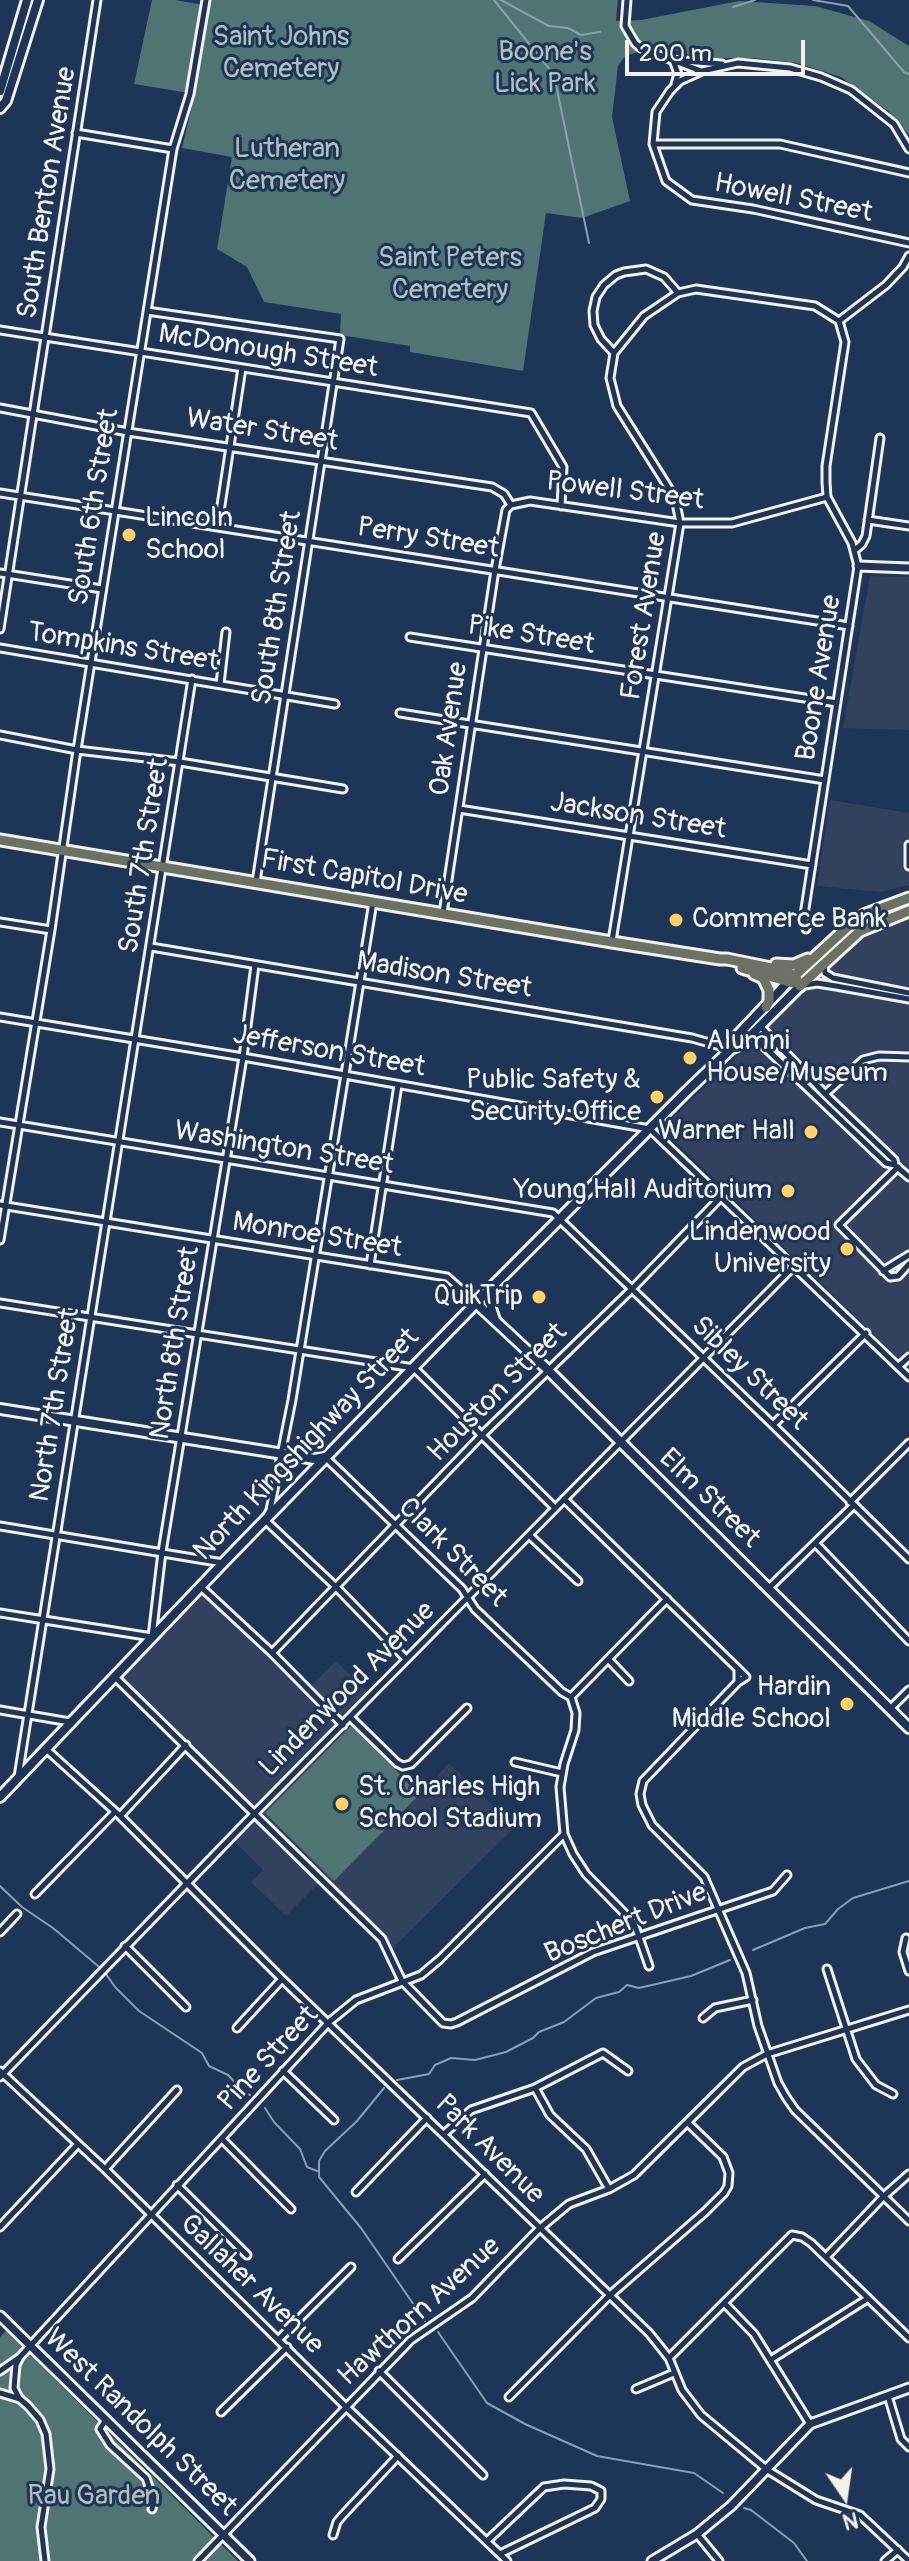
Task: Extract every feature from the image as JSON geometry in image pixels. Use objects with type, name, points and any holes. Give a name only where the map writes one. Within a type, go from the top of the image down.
[{"type":"main road","points":[[0,108],[6,101],[38,0]]},
{"type":"main road","points":[[0,91],[26,1]]},
{"type":"main road","name":"First Capitol Drive","points":[[0,840],[724,959],[781,970],[795,981]]},
{"type":"main road","points":[[724,959],[739,957],[785,965],[819,960],[853,922],[909,898]]},
{"type":"main road","points":[[731,1049],[735,1038],[819,960],[860,931],[909,911]]},
{"type":"main road","name":"First Capitol Drive","points":[[724,959],[736,966],[795,981]]},
{"type":"main road","points":[[736,966],[763,978],[769,990],[766,1007]]},
{"type":"main road","points":[[731,1049],[742,1044],[760,1026],[795,981]]},
{"type":"main road","name":"North Kingshighway Street","points":[[2,1792],[476,1303],[731,1049]]},
{"type":"main road","points":[[491,1288],[491,1308],[495,1321]]},
{"type":"main road","name":"Elm Street","points":[[476,1303],[548,1370],[909,1728]]},
{"type":"main road","points":[[0,1409],[315,1459],[326,1457]]},
{"type":"street","name":"South Benton Avenue","points":[[0,629],[97,0]]},
{"type":"street","name":"South 6th Street","points":[[0,1240],[173,149],[190,94],[206,0]]},
{"type":"street","points":[[627,0],[625,26],[635,43],[702,71]]},
{"type":"street","points":[[673,60],[728,65]]},
{"type":"street","points":[[673,60],[678,74],[673,88]]},
{"type":"street","points":[[909,149],[894,124],[851,90],[790,68],[738,63],[702,71],[680,81],[656,112],[653,144],[780,144],[909,173]]},
{"type":"street","points":[[76,133],[173,149]]},
{"type":"street","name":"Howell Street","points":[[653,144],[666,181],[692,200],[753,209],[909,243]]},
{"type":"street","points":[[839,321],[886,285],[909,256]]},
{"type":"street","points":[[678,293],[664,277],[646,269],[616,275],[596,297],[594,325],[601,339],[614,353],[644,316],[678,293],[696,289],[815,306],[839,321],[845,356],[826,466],[827,497]]},
{"type":"street","name":"South 8th Street","points":[[147,311],[340,339],[256,882]]},
{"type":"street","name":"McDonough Street","points":[[0,330],[531,413],[563,467],[561,506]]},
{"type":"street","name":"Forest Avenue","points":[[612,942],[680,523],[675,498],[617,406],[610,378],[614,353]]},
{"type":"street","points":[[218,525],[242,368]]},
{"type":"street","name":"Water Street","points":[[0,408],[128,432],[492,487],[499,489],[511,505]]},
{"type":"street","points":[[855,550],[864,541],[880,438]]},
{"type":"street","name":"Perry Street","points":[[0,493],[849,626]]},
{"type":"street","name":"Powell Street","points":[[511,505],[530,501],[680,523],[732,523],[827,497]]},
{"type":"street","name":"Boone Avenue","points":[[806,929],[804,915],[858,566],[855,550],[827,497]]},
{"type":"street","name":"Oak Avenue","points":[[442,914],[495,570],[506,510],[511,505]]},
{"type":"street","points":[[868,520],[909,526]]},
{"type":"street","points":[[858,566],[909,568]]},
{"type":"street","points":[[0,573],[102,589]]},
{"type":"street","points":[[220,684],[226,632]]},
{"type":"street","name":"Pike Street","points":[[410,637],[837,703]]},
{"type":"street","name":"Tompkins Street","points":[[0,648],[335,704]]},
{"type":"street","name":"South 7th Street","points":[[135,1039],[192,679]]},
{"type":"street","points":[[400,713],[825,780]]},
{"type":"street","points":[[0,735],[77,750],[180,762],[343,789]]},
{"type":"street","name":"Jackson Street","points":[[459,809],[812,865]]},
{"type":"street","points":[[909,845],[909,866]]},
{"type":"street","points":[[373,902],[286,1432],[270,1510],[265,1520],[406,1659]]},
{"type":"street","points":[[0,922],[51,930]]},
{"type":"street","name":"Madison Street","points":[[151,947],[692,1038],[731,1049]]},
{"type":"street","points":[[819,960],[825,973],[833,978],[909,996]]},
{"type":"street","points":[[243,1057],[255,965]]},
{"type":"street","points":[[795,981],[909,996]]},
{"type":"street","name":"Jefferson Street","points":[[0,1017],[650,1129]]},
{"type":"street","points":[[760,1026],[894,1160],[896,1166]]},
{"type":"street","points":[[751,1035],[886,1163],[896,1166],[909,1177]]},
{"type":"street","name":"North 7th Street","points":[[18,1778],[135,1039]]},
{"type":"street","name":"North 8th Street","points":[[152,1637],[162,1552],[243,1057]]},
{"type":"street","points":[[825,1094],[863,1060],[872,1057],[909,1057]]},
{"type":"street","points":[[370,1265],[398,1085]]},
{"type":"street","name":"Washington Street","points":[[0,1122],[553,1213],[560,1219]]},
{"type":"street","points":[[650,1129],[909,1377]]},
{"type":"street","points":[[896,1166],[839,1225],[893,1278],[909,1264]]},
{"type":"street","name":"Houston Street","points":[[272,1653],[482,1435],[721,1197]]},
{"type":"street","name":"Monroe Street","points":[[3,1206],[447,1277],[476,1303]]},
{"type":"street","name":"Sibley Street","points":[[560,1219],[909,1559]]},
{"type":"street","points":[[883,1271],[909,1255]]},
{"type":"street","name":"Lindenwood Avenue","points":[[1,2074],[794,1266]]},
{"type":"street","points":[[0,1303],[414,1368],[555,1508]]},
{"type":"street","points":[[773,1425],[866,1333]]},
{"type":"street","points":[[899,1366],[909,1357]]},
{"type":"street","points":[[769,1588],[909,1443]]},
{"type":"street","name":"Clark Street","points":[[326,1457],[462,1589],[475,1609],[571,1697]]},
{"type":"street","points":[[564,1499],[738,1669],[738,1682],[649,1772],[640,1794],[642,1805],[652,1825],[699,1870],[719,1908],[746,1973],[767,2054],[778,2083],[795,2110],[909,2221]]},
{"type":"street","points":[[0,1526],[223,1563]]},
{"type":"street","points":[[529,1535],[578,1581]]},
{"type":"street","points":[[815,1543],[909,1641]]},
{"type":"street","points":[[200,1586],[343,1725]]},
{"type":"street","points":[[649,1966],[634,1923],[586,1874],[573,1854],[564,1834],[559,1801],[562,1773],[575,1730],[576,1713],[571,1697],[667,1599]]},
{"type":"street","points":[[0,1613],[152,1637]]},
{"type":"street","points":[[608,1659],[629,1681]]},
{"type":"street","points":[[114,1676],[382,1939],[402,1981]]},
{"type":"street","points":[[889,1710],[909,1690]]},
{"type":"street","points":[[351,1718],[403,1766],[411,1764],[467,1708]]},
{"type":"street","points":[[0,1710],[71,1722]]},
{"type":"street","points":[[35,1894],[186,1745]]},
{"type":"street","name":"Park Avenue","points":[[46,1748],[649,2333],[669,2358],[682,2390],[701,2415],[766,2469],[816,2500],[860,2515],[909,2561]]},
{"type":"street","points":[[515,1762],[562,1773]]},
{"type":"street","name":"Pine Street","points":[[0,2371],[31,2346],[329,2022],[356,2000],[421,1975],[564,1834]]},
{"type":"street","name":"Boschert Drive","points":[[402,1981],[437,2019],[451,2024],[593,1952],[773,1891],[787,1875]]},
{"type":"street","points":[[0,1932],[17,1914]]},
{"type":"street","points":[[906,1938],[903,1952],[909,1971]]},
{"type":"street","points":[[125,1946],[186,2007]]},
{"type":"street","points":[[827,1969],[856,2059],[876,2085],[893,2094]]},
{"type":"street","points":[[237,2028],[282,1979]]},
{"type":"street","points":[[703,2018],[715,2008],[753,2000]]},
{"type":"street","name":"Hawthorn Avenue","points":[[199,2559],[411,2340],[472,2298],[539,2229],[569,2204],[609,2189],[634,2175],[743,2067],[767,2054],[909,2010]]},
{"type":"street","points":[[444,2134],[471,2110],[535,2088],[603,2053],[628,2071]]},
{"type":"street","points":[[283,2071],[334,2120]]},
{"type":"street","name":"Gallaher Avenue","points":[[1,2074],[105,2169],[507,2561]]},
{"type":"street","points":[[535,2088],[550,2115],[586,2149],[609,2189]]},
{"type":"street","points":[[105,2169],[177,2090]]},
{"type":"street","points":[[356,2192],[428,2118]]},
{"type":"street","points":[[509,2397],[609,2296],[705,2212],[728,2186],[728,2167],[723,2157],[688,2123]]},
{"type":"street","points":[[222,2139],[291,2209]]},
{"type":"street","points":[[0,2227],[78,2144]]},
{"type":"street","points":[[398,2259],[485,2174]]},
{"type":"street","points":[[826,2257],[909,2174]]},
{"type":"street","points":[[177,2185],[247,2255]]},
{"type":"street","points":[[669,2358],[792,2235],[802,2237],[826,2257],[909,2338]]},
{"type":"street","points":[[279,2339],[351,2267]]},
{"type":"street","points":[[772,2359],[867,2299]]},
{"type":"street","points":[[725,2304],[754,2334],[772,2359],[810,2424]]},
{"type":"street","name":"West Randolph Street","points":[[0,2316],[250,2561]]},
{"type":"street","points":[[221,2412],[287,2347]]},
{"type":"street","points":[[20,2357],[16,2365],[14,2388],[40,2420],[49,2450],[50,2469],[41,2527],[45,2561]]},
{"type":"street","points":[[379,2371],[483,2475]]},
{"type":"street","points":[[636,2389],[674,2373]]},
{"type":"street","points":[[652,2561],[697,2534],[731,2506],[810,2424],[909,2388]]},
{"type":"street","points":[[0,2393],[20,2399]]},
{"type":"street","points":[[888,2396],[901,2439],[909,2447]]},
{"type":"street","points":[[105,2421],[100,2429],[110,2445],[146,2478],[154,2501],[152,2509]]},
{"type":"street","points":[[333,2535],[337,2522],[398,2456]]},
{"type":"street","points":[[487,2541],[544,2487],[564,2484],[591,2486],[601,2491],[601,2499],[595,2508],[500,2554]]},
{"type":"street","points":[[697,2534],[719,2561]]},
{"type":"street","points":[[885,2561],[898,2550]]},
{"type":"shaded area","points":[[870,576],[909,577],[909,730],[843,728]]},
{"type":"shaded area","points":[[830,800],[909,813],[909,885],[880,892],[817,886]]},
{"type":"shaded area","name":"Lindenwood University","points":[[909,917],[909,1369],[662,1128],[846,952],[863,939]]},
{"type":"shaded area","points":[[202,1592],[305,1692],[336,1661],[368,1692],[346,1717],[421,1793],[449,1763],[515,1827],[392,1949],[383,1934],[325,1877],[286,1916],[251,1882],[263,1870],[232,1839],[259,1813],[122,1679],[121,1676]]},
{"type":"green space","points":[[152,0],[175,0],[209,6],[211,0],[618,0],[616,21],[641,20],[739,1],[815,6],[869,21],[909,46],[909,135],[888,111],[841,77],[797,63],[753,58],[712,58],[690,55],[661,45],[625,56],[618,66],[612,117],[630,201],[582,218],[546,213],[523,371],[410,352],[410,346],[340,335],[341,314],[264,302],[247,267],[217,249],[232,157],[182,148],[195,94],[134,84]]},
{"type":"green space","name":"St. Charles High School Stadium","points":[[351,1726],[420,1794],[334,1881],[265,1813]]},
{"type":"green space","name":"Rau Garden","points":[[6,2331],[238,2561],[0,2561],[0,2337]]},
{"type":"waterway","points":[[494,0],[555,80],[589,243]]},
{"type":"waterway","points":[[501,0],[549,26],[568,28],[581,35],[600,32]]},
{"type":"waterway","points":[[733,7],[755,0]]},
{"type":"waterway","points":[[813,0],[848,6],[909,74]]},
{"type":"waterway","points":[[753,1950],[805,1928],[825,1924],[853,1898],[909,1881]]},
{"type":"waterway","points":[[0,1886],[98,1966]]},
{"type":"waterway","points":[[397,2080],[429,2074],[435,2065],[451,2058],[475,2060],[506,2052],[539,2032],[564,2022],[596,1998],[619,1992],[627,1985],[639,1988],[691,1976],[730,1960]]},
{"type":"waterway","points":[[106,1974],[139,2011],[202,2053],[209,2066],[228,2075],[250,2095]]},
{"type":"waterway","points":[[384,2088],[357,2121],[325,2151],[319,2161],[319,2177],[361,2228],[425,2321]]},
{"type":"waterway","points":[[265,2108],[300,2149],[307,2167],[317,2171]]},
{"type":"waterway","points":[[438,2332],[487,2403],[525,2424],[597,2456],[694,2473],[723,2493]]},
{"type":"waterway","points":[[744,2508],[794,2543],[807,2561]]},
{"type":"place","name":"Lincoln School","points":[[129,535]]},
{"type":"place","name":"Commerce Bank","points":[[676,920]]},
{"type":"place","name":"Alumni House/Museum","points":[[690,1058]]},
{"type":"place","name":"Public Safety & Security Office","points":[[657,1097]]},
{"type":"place","name":"Warner Hall","points":[[811,1132]]},
{"type":"place","name":"Young Hall Auditorium","points":[[788,1191]]},
{"type":"place","name":"Lindenwood University","points":[[847,1249]]},
{"type":"place","name":"QuikTrip","points":[[539,1297]]},
{"type":"place","name":"Hardin Middle School","points":[[847,1704]]},
{"type":"place","name":"St. Charles High School Stadium","points":[[342,1804]]},
{"type":"park label","name":"Saint Johns Cemetery","points":[[281,54]]},
{"type":"park label","name":"Boone's Lick Park","points":[[545,69]]},
{"type":"park label","name":"Lutheran Cemetery","points":[[287,166]]},
{"type":"park label","name":"Saint Peters Cemetery","points":[[450,275]]}]
